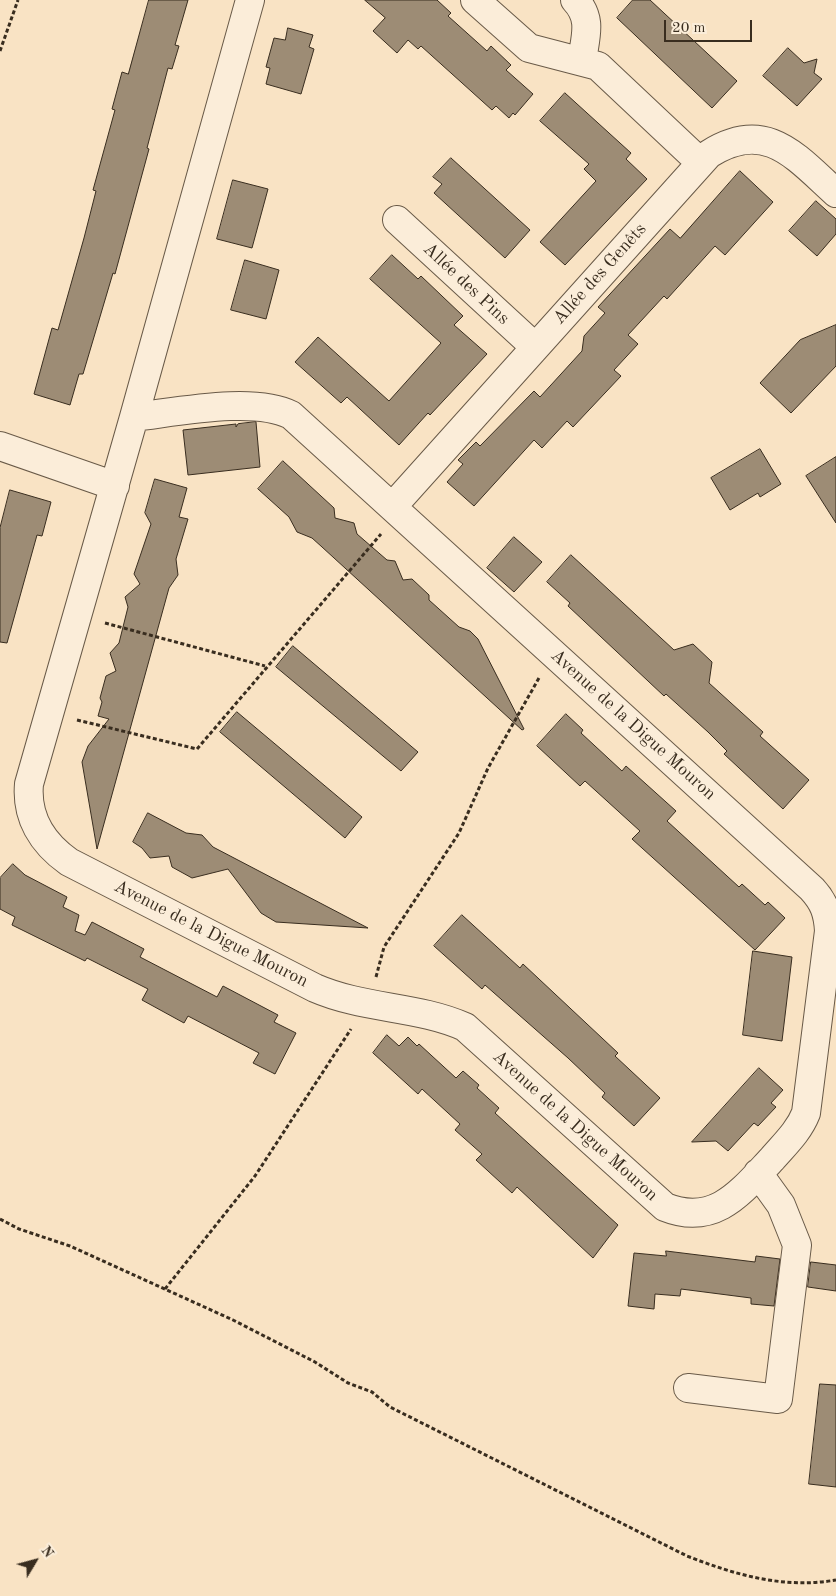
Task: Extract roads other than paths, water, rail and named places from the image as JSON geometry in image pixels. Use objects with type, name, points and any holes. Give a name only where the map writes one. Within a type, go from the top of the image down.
[{"type":"street","name":"Avenue de la Digue Mouron","points":[[134,417],[250,405],[278,408],[291,416],[393,506],[812,888],[826,908],[829,931],[806,1113],[797,1130],[740,1193],[708,1211],[687,1214],[665,1207],[465,1028],[445,1020],[355,1002],[327,993],[69,862],[57,853],[40,834],[29,808],[29,784],[115,486],[134,417],[187,226],[250,0]]},
{"type":"street","points":[[475,0],[528,48],[598,66],[700,162]]},
{"type":"street","points":[[575,0],[584,10],[587,21],[582,61]]},
{"type":"street","name":"Allée des Genêts","points":[[393,506],[709,154],[730,142],[744,139],[767,141],[788,150],[836,193]]},
{"type":"street","name":"Allée des Pins","points":[[397,220],[535,347]]},
{"type":"street","points":[[0,446],[115,486]]},
{"type":"street","points":[[688,1388],[778,1399],[797,1246],[781,1205],[758,1173]]}]
